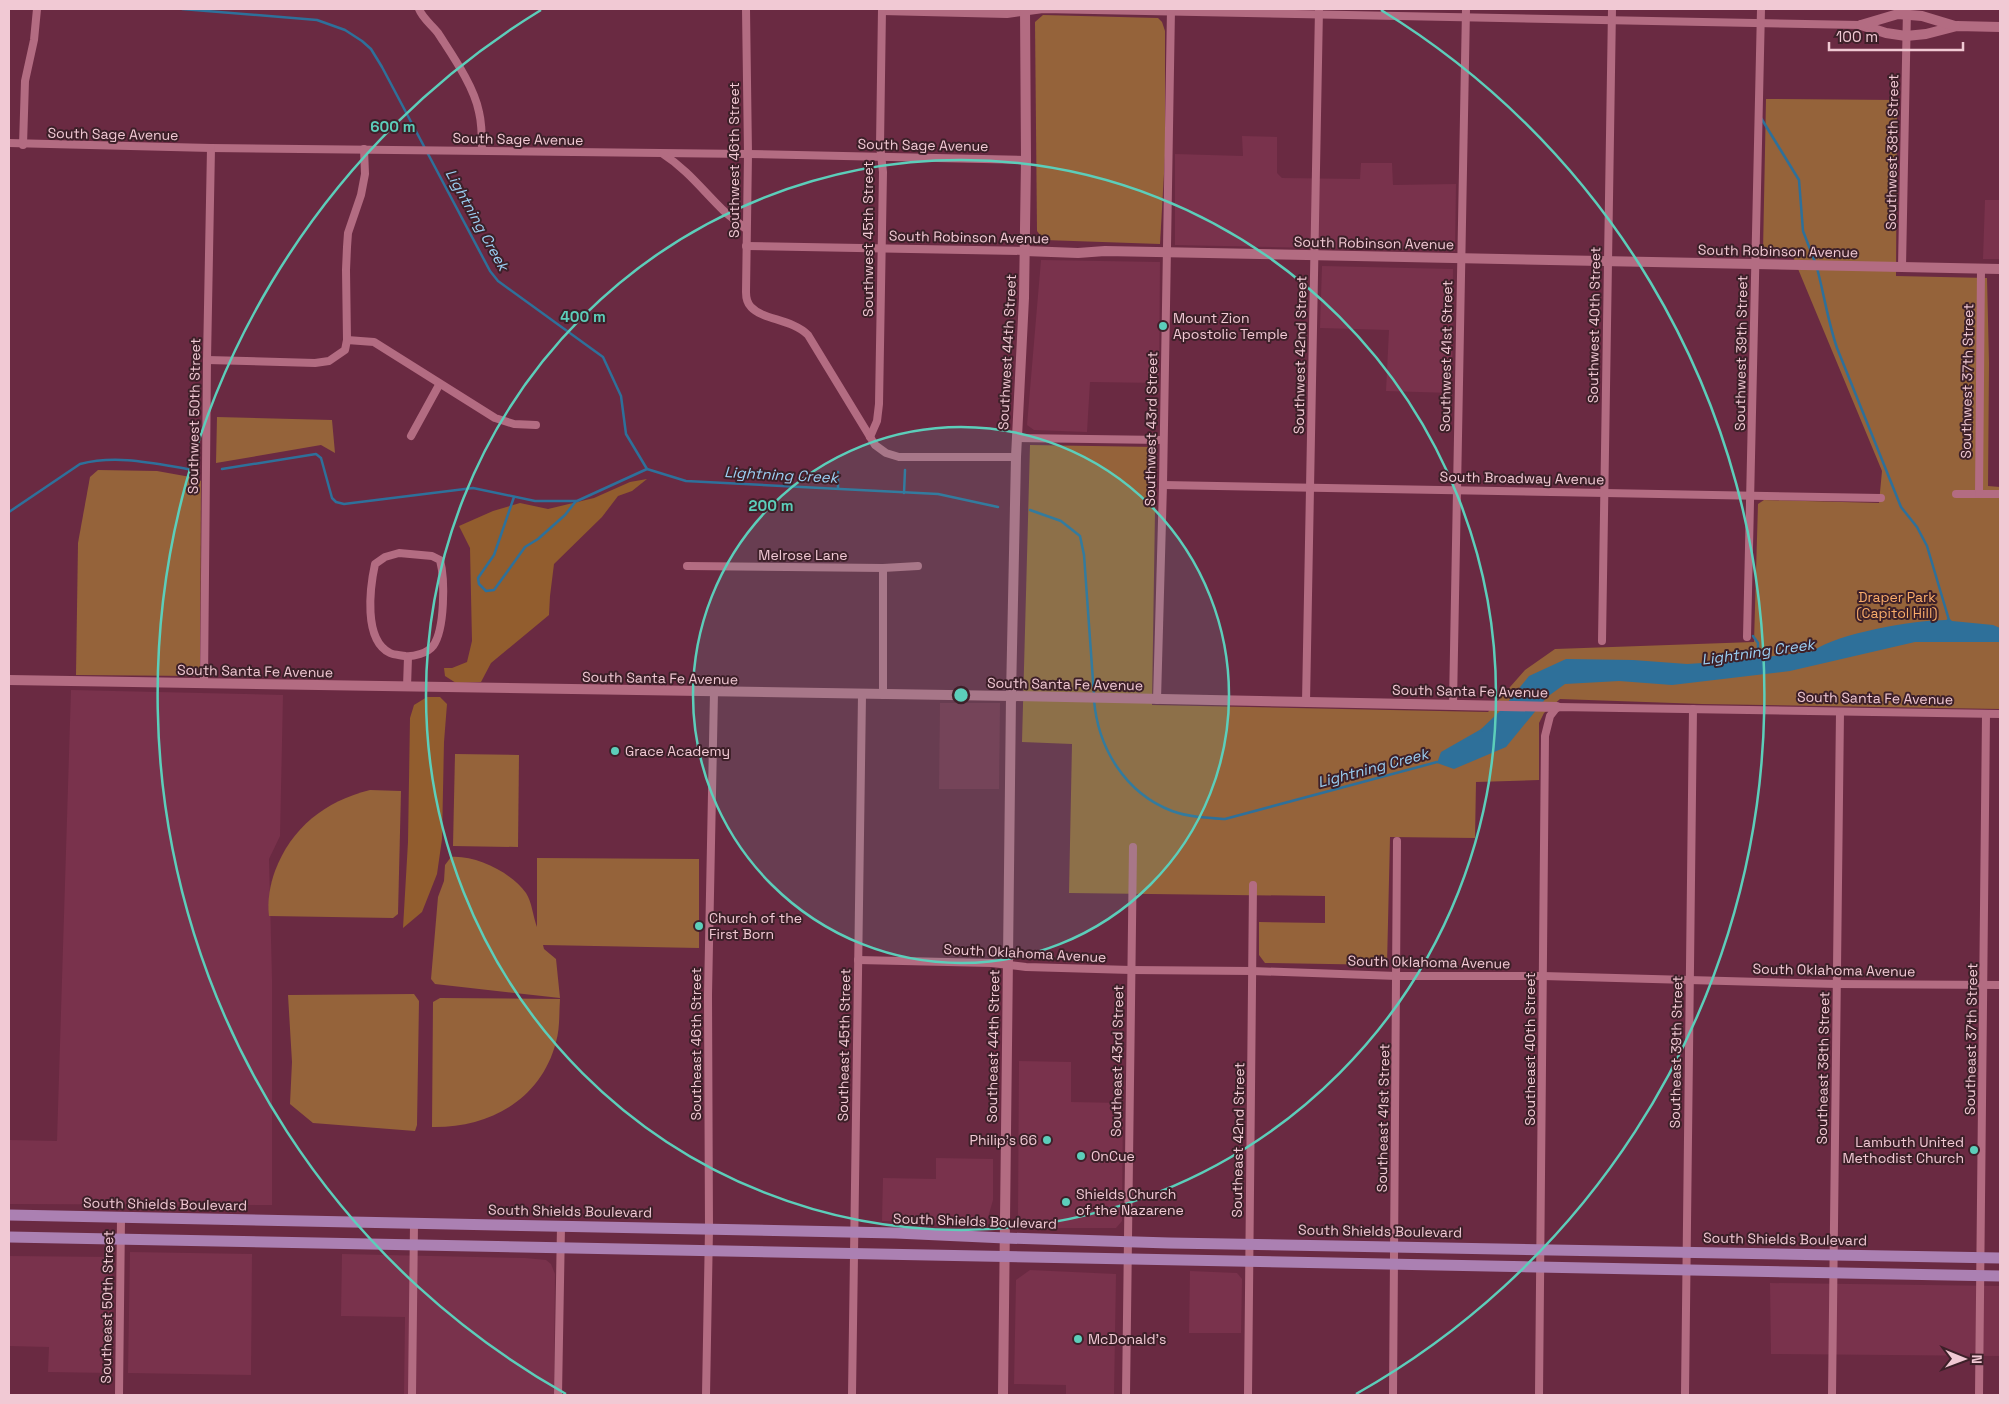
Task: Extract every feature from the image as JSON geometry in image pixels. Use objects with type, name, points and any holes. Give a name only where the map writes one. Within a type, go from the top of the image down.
[{"type":"main road","name":"South Shields Boulevard","points":[[9,1216],[854,1232],[1128,1242],[2000,1258]]},
{"type":"main road","points":[[9,1237],[2000,1276]]},
{"type":"street","points":[[23,145],[25,81],[37,22],[37,9]]},
{"type":"street","points":[[419,9],[421,14],[436,30],[472,92],[479,112],[482,150]]},
{"type":"street","name":"Southwest 46th Street","points":[[746,9],[748,154],[746,292],[748,304],[752,309],[796,326],[808,335],[870,437]]},
{"type":"street","points":[[882,10],[1006,14],[1043,9],[1466,13],[1612,19],[1862,25],[1886,33],[1906,36],[1926,34],[1957,26]]},
{"type":"street","name":"Southwest 40th Street","points":[[1602,641],[1612,9]]},
{"type":"street","name":"Southwest 39th Street","points":[[1747,637],[1761,9]]},
{"type":"street","name":"Southwest 45th Street","points":[[870,437],[877,421],[878,404],[883,172],[880,145],[882,10]]},
{"type":"street","name":"Southwest 44th Street","points":[[1011,696],[1016,438],[1025,251],[1025,10]]},
{"type":"street","name":"Southwest 43rd Street","points":[[1157,700],[1163,485],[1171,10]]},
{"type":"street","name":"Southwest 42nd Street","points":[[1306,702],[1319,12]]},
{"type":"street","points":[[1862,25],[1907,12],[1957,26],[2000,27]]},
{"type":"street","name":"Southwest 38th Street","points":[[1902,267],[1907,12]]},
{"type":"street","name":"Southwest 41st Street","points":[[1453,704],[1466,13]]},
{"type":"street","name":"South Sage Avenue","points":[[9,143],[23,145],[482,150],[1026,160]]},
{"type":"street","name":"Southwest 50th Street","points":[[204,683],[211,148]]},
{"type":"street","points":[[207,360],[315,363],[329,361],[345,350],[347,340],[346,270],[348,233],[361,195],[365,174],[364,149]]},
{"type":"street","points":[[662,154],[688,172],[725,212],[746,229]]},
{"type":"street","name":"South Robinson Avenue","points":[[746,246],[2000,269]]},
{"type":"street","name":"Southwest 37th Street","points":[[1979,494],[1981,269]]},
{"type":"street","points":[[347,340],[374,342],[495,418],[514,424],[536,425]]},
{"type":"street","points":[[411,436],[440,385]]},
{"type":"street","points":[[870,437],[882,451],[899,457],[1016,458]]},
{"type":"street","points":[[1016,438],[1163,440]]},
{"type":"street","name":"South Broadway Avenue","points":[[1163,485],[1751,494],[1881,498]]},
{"type":"street","points":[[1956,494],[2000,494]]},
{"type":"street","points":[[399,553],[432,556],[440,560],[443,570],[440,634],[432,647],[421,654],[408,656],[390,653],[381,644],[373,631],[370,617],[375,564],[385,557],[399,553]]},
{"type":"street","name":"Melrose Lane","points":[[687,566],[882,568],[918,566]]},
{"type":"street","points":[[882,568],[882,695]]},
{"type":"street","points":[[407,687],[408,656]]},
{"type":"street","name":"South Santa Fe Avenue","points":[[9,680],[2000,714]]},
{"type":"street","name":"Southeast 46th Street","points":[[706,1395],[709,1229],[708,995],[714,692]]},
{"type":"street","name":"Southeast 45th Street","points":[[852,1395],[862,695]]},
{"type":"street","name":"Southeast 44th Street","points":[[1003,1395],[1011,696]]},
{"type":"street","name":"Southeast 40th Street","points":[[1539,1395],[1545,736],[1550,716],[1557,707]]},
{"type":"street","name":"Southeast 39th Street","points":[[1685,1395],[1693,709]]},
{"type":"street","name":"Southeast 38th Street","points":[[1832,1395],[1840,712]]},
{"type":"street","name":"Southeast 37th Street","points":[[1979,1395],[1979,1257],[1985,985],[1986,714]]},
{"type":"street","name":"Southeast 41st Street","points":[[1393,1395],[1397,841]]},
{"type":"street","name":"Southeast 43rd Street","points":[[1126,1395],[1133,847]]},
{"type":"street","name":"Southeast 42nd Street","points":[[1248,1395],[1253,885]]},
{"type":"street","name":"South Oklahoma Avenue","points":[[858,960],[1008,964],[1026,967],[1131,970],[1252,970],[1397,976],[1543,976],[1836,984],[2000,985]]},
{"type":"street","name":"Southeast 50th Street","points":[[119,1395],[120,1218]]},
{"type":"street","points":[[412,1395],[414,1224]]},
{"type":"street","points":[[558,1395],[561,1226]]},
{"type":"shaded area","points":[[1242,136],[1277,137],[1277,173],[1282,178],[1360,179],[1361,163],[1392,163],[1393,185],[1456,184],[1455,251],[1175,245],[1175,154],[1243,156]]},
{"type":"shaded area","points":[[1985,200],[2000,200],[2000,259],[1983,259]]},
{"type":"shaded area","points":[[1041,260],[1160,262],[1159,383],[1090,382],[1087,432],[1034,430],[1027,425]]},
{"type":"shaded area","points":[[1322,266],[1453,269],[1452,393],[1386,391],[1389,330],[1320,328]]},
{"type":"shaded area","points":[[647,479],[632,491],[618,496],[602,517],[554,564],[549,615],[491,663],[481,682],[456,683],[445,676],[444,668],[452,668],[467,662],[472,641],[470,548],[459,526],[493,511],[520,503],[548,509],[594,498],[630,482]]},
{"type":"shaded area","points":[[71,690],[283,695],[280,836],[269,859],[272,979],[272,1205],[9,1204],[9,1140],[57,1141]]},
{"type":"shaded area","points":[[427,697],[440,697],[447,704],[444,742],[442,839],[437,874],[422,912],[403,928],[408,842],[410,718],[414,705]]},
{"type":"shaded area","points":[[940,703],[1000,703],[999,789],[939,789]]},
{"type":"shaded area","points":[[1019,1061],[1071,1062],[1071,1102],[1123,1103],[1122,1221],[1116,1228],[1028,1228],[1018,1215]]},
{"type":"shaded area","points":[[936,1158],[993,1159],[993,1200],[987,1221],[982,1224],[882,1221],[883,1178],[936,1179]]},
{"type":"shaded area","points":[[130,1252],[252,1254],[251,1375],[128,1373]]},
{"type":"shaded area","points":[[342,1254],[546,1260],[551,1264],[555,1274],[554,1395],[404,1395],[405,1317],[341,1316]]},
{"type":"shaded area","points":[[9,1256],[112,1257],[111,1373],[48,1372],[49,1347],[9,1346]]},
{"type":"shaded area","points":[[1030,1270],[1116,1274],[1114,1395],[1066,1395],[1066,1385],[1014,1384],[1016,1280]]},
{"type":"shaded area","points":[[1190,1271],[1237,1273],[1242,1279],[1241,1333],[1189,1333]]},
{"type":"shaded area","points":[[1770,1283],[2000,1286],[2000,1356],[1771,1354]]},
{"type":"green space","points":[[1043,15],[1158,18],[1162,22],[1165,31],[1165,156],[1160,244],[1044,240],[1037,231],[1035,22]]},
{"type":"green space","name":"Draper Park (Capitol Hill)","points":[[1766,99],[1897,100],[1896,276],[1987,278],[1989,363],[1988,486],[2000,487],[2000,709],[1702,704],[1560,699],[1544,713],[1539,723],[1539,780],[1476,782],[1475,838],[1390,837],[1387,965],[1265,963],[1259,955],[1259,922],[1325,923],[1325,896],[1069,893],[1072,744],[1022,742],[1030,445],[1156,447],[1152,705],[1488,712],[1525,670],[1555,649],[1754,642],[1758,504],[1764,500],[1879,503],[1882,471],[1791,252],[1763,252]]},
{"type":"green space","points":[[217,417],[332,420],[335,453],[321,445],[216,463]]},
{"type":"green space","points":[[98,470],[157,471],[196,478],[201,481],[200,669],[194,676],[76,675],[78,543],[90,477]]},
{"type":"green space","points":[[455,754],[519,755],[518,847],[453,846]]},
{"type":"green space","points":[[370,790],[401,791],[398,914],[393,918],[269,916],[270,887],[273,876],[290,842],[300,829],[324,809],[338,801]]},
{"type":"green space","points":[[451,857],[461,857],[482,862],[503,872],[512,879],[526,893],[537,927],[537,858],[699,859],[699,948],[543,945],[544,949],[556,959],[560,998],[435,984],[431,979],[438,897],[444,881],[445,865]]},
{"type":"green space","points":[[414,994],[419,1001],[417,1125],[415,1131],[313,1123],[290,1104],[292,1062],[288,995]]},
{"type":"green space","points":[[440,998],[560,999],[557,1037],[549,1062],[538,1080],[525,1095],[510,1107],[492,1116],[473,1122],[453,1126],[432,1127],[433,1002]]},
{"type":"water","points":[[1949,618],[1952,621],[1993,625],[2000,628],[2000,642],[1915,642],[1790,671],[1672,685],[1619,681],[1565,684],[1547,697],[1506,747],[1454,769],[1437,763],[1441,752],[1490,724],[1529,676],[1566,659],[1633,660],[1687,664],[1733,661],[1813,651],[1825,644],[1858,633],[1897,625],[1946,620]]},
{"type":"waterway","name":"Lightning Creek","points":[[182,9],[317,20],[345,30],[371,49],[490,271],[498,281],[603,357],[621,396],[626,434],[647,469],[686,481],[938,494],[998,507]]},
{"type":"waterway","points":[[1761,118],[1799,180],[1803,231],[1815,262]]},
{"type":"waterway","points":[[1817,268],[1837,348],[1901,507],[1917,527],[1927,546],[1949,620]]},
{"type":"waterway","points":[[222,469],[316,454],[321,458],[332,498],[336,502],[344,504],[473,488],[535,501],[577,501],[647,469]]},
{"type":"waterway","points":[[9,512],[80,464],[94,461],[123,460],[194,470]]},
{"type":"waterway","points":[[904,493],[905,470]]},
{"type":"waterway","points":[[838,472],[838,488]]},
{"type":"waterway","points":[[514,497],[494,555],[478,578],[479,584],[486,591],[494,590],[525,547],[538,539],[565,515],[576,501]]},
{"type":"waterway","name":"Lightning Creek","points":[[1030,510],[1061,521],[1080,536],[1084,555],[1094,695]]},
{"type":"waterway","points":[[1753,636],[1758,643],[1758,660]]},
{"type":"waterway","name":"Lightning Creek","points":[[1094,700],[1101,735],[1117,767],[1128,781],[1155,803],[1172,811],[1191,816],[1225,819],[1437,762]]},
{"type":"waterway","name":"Lightning Creek","points":[[1482,730],[1502,711]]},
{"type":"place","name":"Mount Zion Apostolic Temple","points":[[1163,326]]},
{"type":"place","name":"Grace Academy","points":[[615,751]]},
{"type":"place","name":"Church of the First Born","points":[[699,926]]},
{"type":"place","name":"Philip's 66","points":[[1047,1140]]},
{"type":"place","name":"Lambuth United Methodist Church","points":[[1974,1150]]},
{"type":"place","name":"OnCue","points":[[1081,1156]]},
{"type":"place","name":"Shields Church of the Nazarene","points":[[1066,1202]]},
{"type":"place","name":"McDonald's","points":[[1078,1339]]}]
